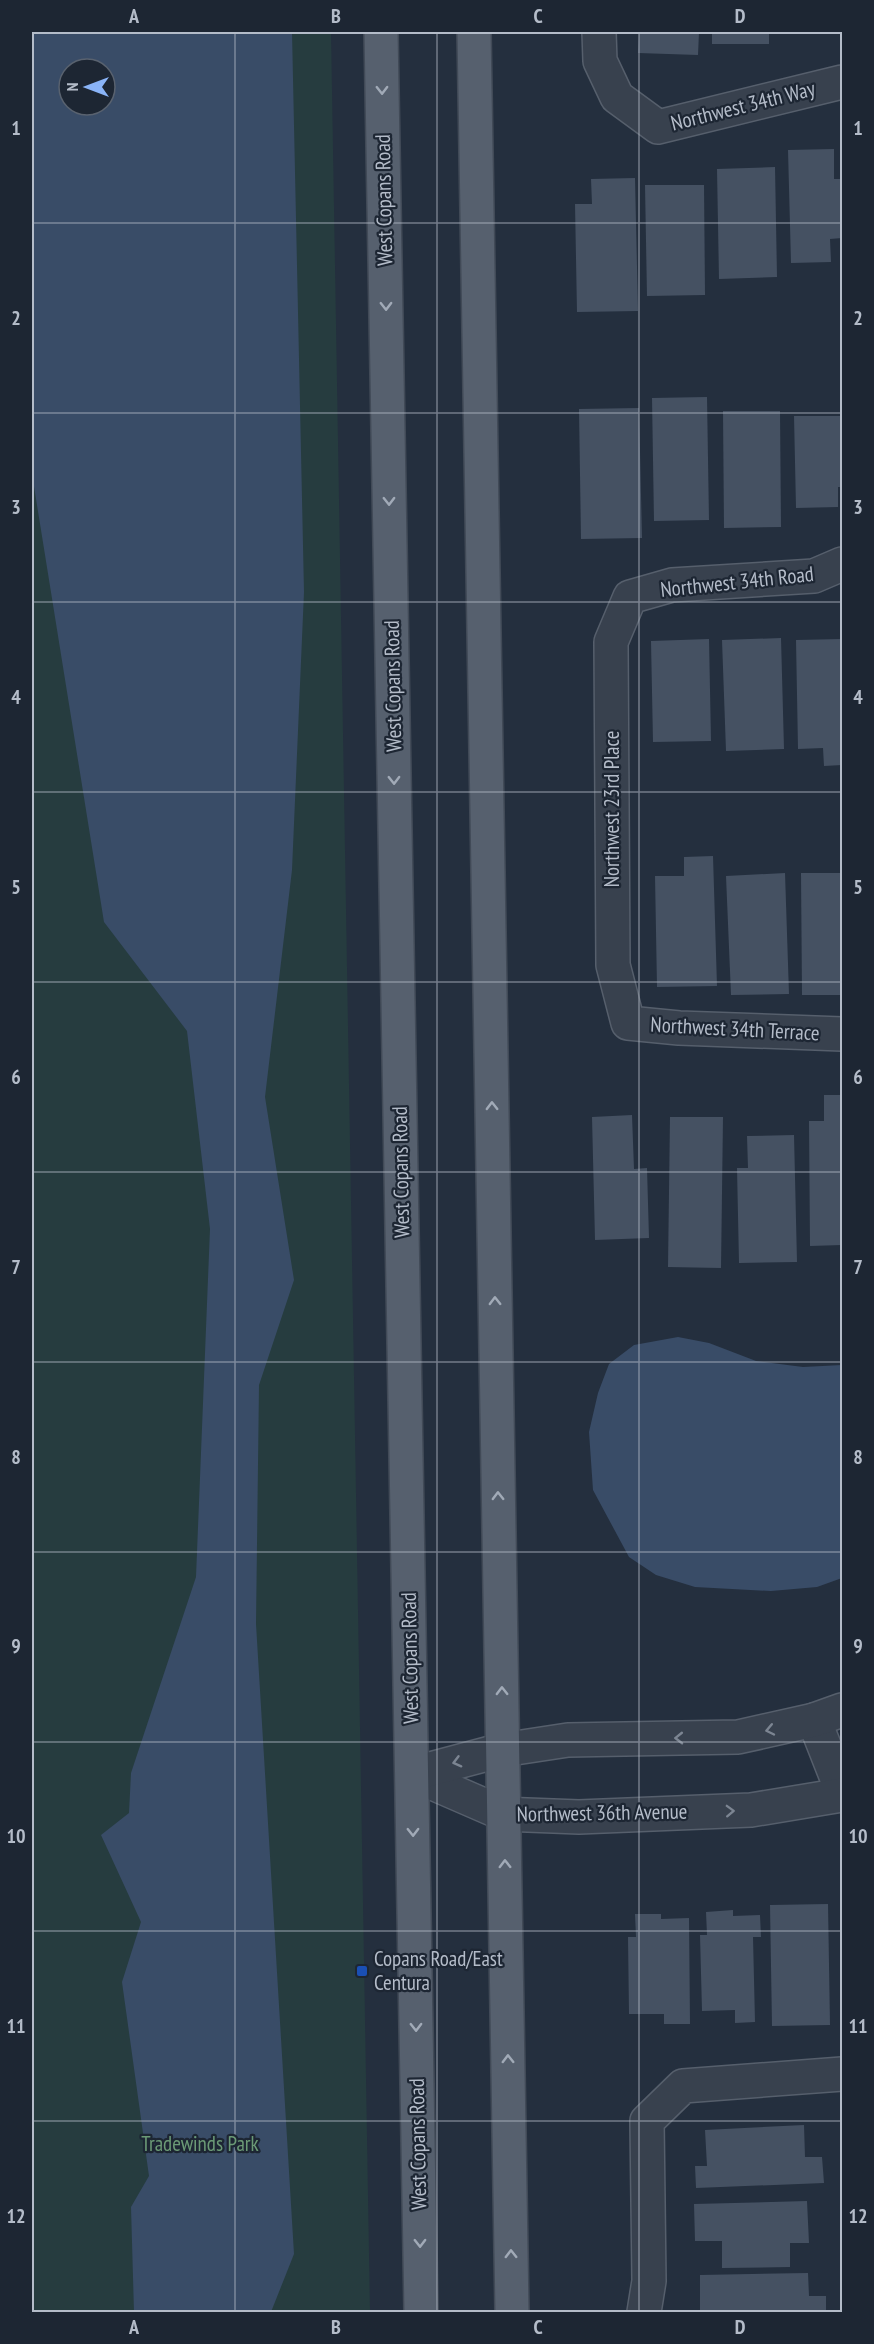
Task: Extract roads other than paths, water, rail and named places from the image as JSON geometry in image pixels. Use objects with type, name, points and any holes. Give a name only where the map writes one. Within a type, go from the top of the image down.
[{"type":"main road","name":"West Copans Road","points":[[381,32],[421,2313]]},
{"type":"main road","points":[[474,32],[512,2313]]},
{"type":"street","name":"Northwest 34th Way","points":[[599,32],[600,61],[617,97],[658,127],[843,82]]},
{"type":"street","name":"Northwest 34th Road","points":[[630,597],[672,585],[814,576],[843,564]]},
{"type":"street","name":"Northwest 23rd Place","points":[[628,1023],[613,965],[611,642],[630,597]]},
{"type":"street","name":"Northwest 34th Terrace","points":[[628,1023],[679,1028],[843,1034]]},
{"type":"street","points":[[412,1774],[502,1750],[568,1740],[738,1737],[828,1715],[843,1793]]},
{"type":"street","name":"Northwest 36th Avenue","points":[[412,1774],[504,1814],[579,1817],[751,1810],[843,1793]]},
{"type":"street","points":[[645,2313],[649,2282],[647,2121],[683,2086],[843,2074]]},
{"type":"water","points":[[32,32],[292,32],[304,592],[292,870],[265,1097],[294,1280],[259,1385],[256,1624],[294,2254],[271,2312],[134,2312],[131,2207],[149,2176],[122,1982],[141,1922],[101,1835],[129,1813],[131,1773],[196,1577],[210,1229],[187,1031],[104,922],[32,474]]},
{"type":"water","points":[[678,1337],[709,1343],[756,1361],[803,1367],[842,1365],[842,1578],[817,1587],[771,1591],[695,1587],[656,1575],[629,1557],[593,1490],[589,1432],[598,1393],[609,1364],[634,1345]]},
{"type":"place","name":"Copans Road/East Centura","points":[[362,1971]]},
{"type":"park label","name":"Tradewinds Park","points":[[200,2144]]}]
